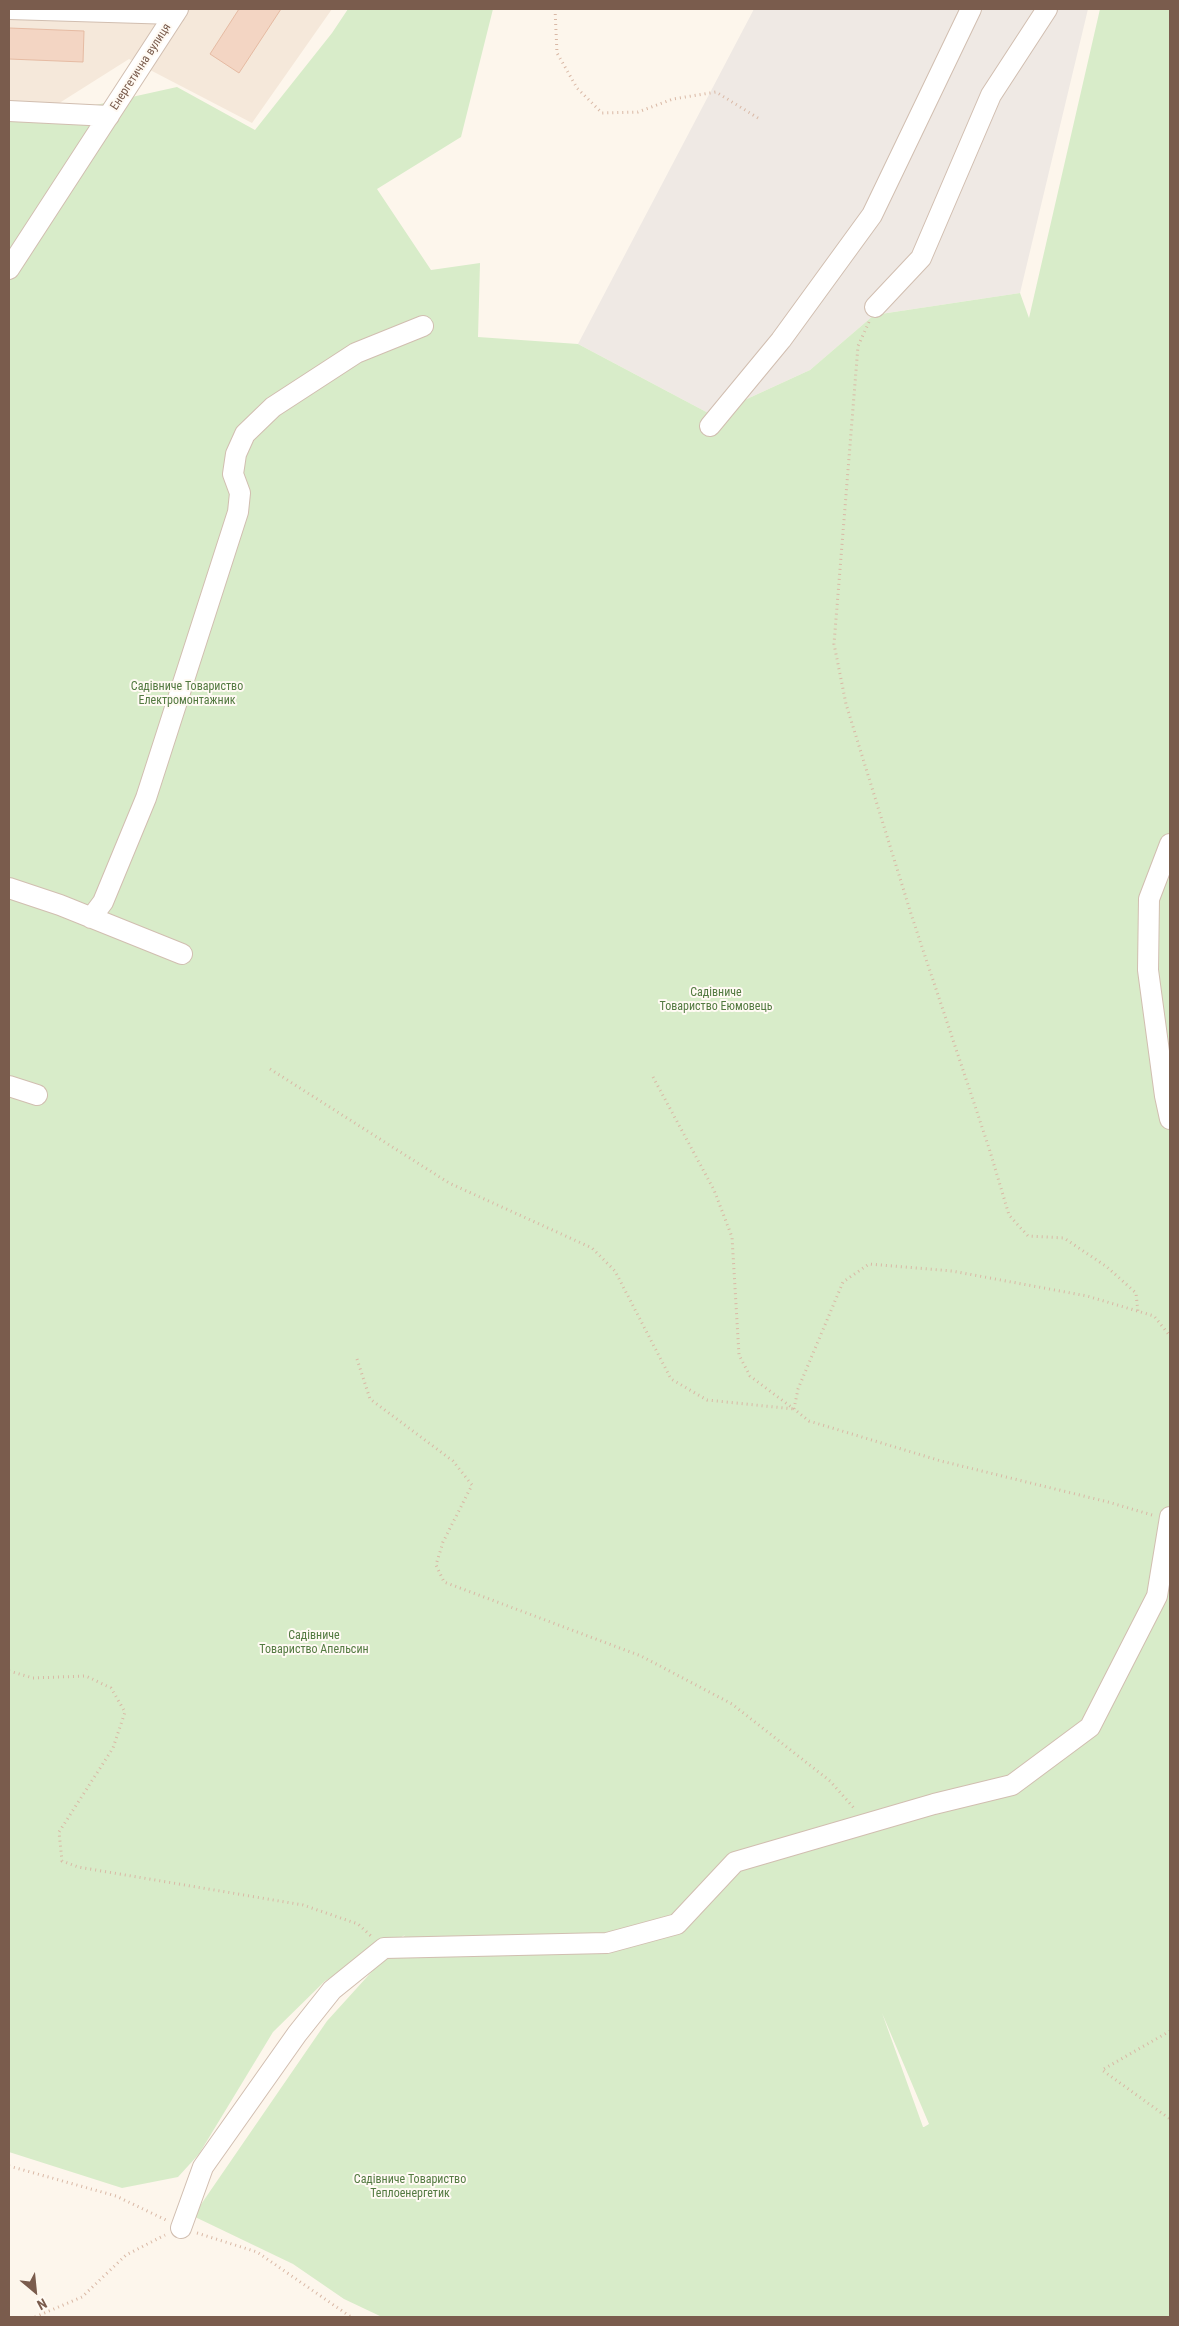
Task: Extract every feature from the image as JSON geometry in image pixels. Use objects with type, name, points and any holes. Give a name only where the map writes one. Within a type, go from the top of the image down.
[{"type":"street","points":[[9,9],[176,11]]},
{"type":"street","points":[[710,426],[781,340],[872,215],[971,9]]},
{"type":"street","points":[[875,307],[922,258],[991,95],[1047,9]]},
{"type":"street","name":"Енергетична вулиця","points":[[9,110],[109,116],[176,11]]},
{"type":"street","points":[[9,269],[109,116]]},
{"type":"street","points":[[91,918],[103,902],[146,798],[238,512],[240,493],[233,474],[236,454],[245,434],[274,407],[356,353],[423,326]]},
{"type":"street","points":[[1170,844],[1149,899],[1148,970],[1170,1120]]},
{"type":"street","points":[[9,888],[182,954]]},
{"type":"street","points":[[9,1086],[37,1095]]},
{"type":"street","points":[[182,2228],[203,2167],[297,2034],[332,1990],[384,1948],[607,1943],[616,1941],[677,1924],[735,1862],[934,1804],[1012,1785],[1090,1728],[1157,1596],[1170,1519]]},
{"type":"path","points":[[555,9],[557,52],[577,88],[602,113],[638,112],[673,100],[716,92],[758,118]]},
{"type":"path","points":[[875,307],[858,346],[834,644],[846,704],[912,917],[989,1148],[1008,1215],[1028,1236],[1064,1238],[1108,1267],[1136,1294],[1138,1312]]},
{"type":"path","points":[[270,1069],[449,1183],[592,1248],[615,1271],[671,1379],[707,1400],[794,1409]]},
{"type":"path","points":[[653,1077],[714,1190],[732,1237],[739,1355],[750,1376],[809,1421],[941,1461],[1170,1519]]},
{"type":"path","points":[[794,1409],[798,1389],[843,1282],[869,1264],[952,1271],[1087,1296],[1154,1316],[1170,1336]]},
{"type":"path","points":[[357,1359],[370,1399],[453,1461],[472,1485],[443,1542],[436,1565],[444,1582],[641,1656],[732,1704],[830,1781],[868,1823]]},
{"type":"path","points":[[9,1670],[33,1678],[86,1676],[111,1688],[125,1712],[113,1748],[59,1832],[62,1861],[78,1867],[303,1905],[358,1924],[384,1948]]},
{"type":"path","points":[[1170,2031],[1102,2070],[1170,2119]]},
{"type":"path","points":[[9,2166],[116,2196],[182,2228],[257,2252],[351,2317]]},
{"type":"path","points":[[35,2317],[82,2297],[126,2255],[182,2228]]},
{"type":"shaded area","points":[[9,9],[332,9],[252,123],[129,59],[53,107],[9,105]]},
{"type":"shaded area","points":[[754,9],[1088,9],[1020,293],[874,315],[810,370],[712,415],[578,344]]},
{"type":"green space","points":[[348,9],[493,9],[461,137],[377,189],[431,270],[480,263],[478,337],[578,344],[712,415],[810,370],[874,315],[1020,293],[1029,318],[1100,9],[1170,9],[1170,2317],[382,2317],[344,2299],[293,2264],[193,2216],[327,2021],[405,1935],[325,1981],[273,2032],[199,2154],[178,2177],[122,2188],[9,2152],[9,115],[55,114],[177,87],[255,130],[332,33]],"holes":[[[882,2013],[929,2124],[923,2127]]]},
{"type":"building","points":[[239,9],[281,9],[239,73],[210,54]]},
{"type":"building","points":[[9,28],[84,31],[83,62],[9,59]]},
{"type":"park label","name":"Садівниче Товариство Електромонтажник","points":[[187,694]]},
{"type":"park label","name":"Садівниче Товариство Еюмовець","points":[[716,1000]]},
{"type":"park label","name":"Садівниче Товариство Апельсин","points":[[314,1643]]},
{"type":"park label","name":"Садівниче Товариство Теплоенергетик","points":[[410,2187]]}]
